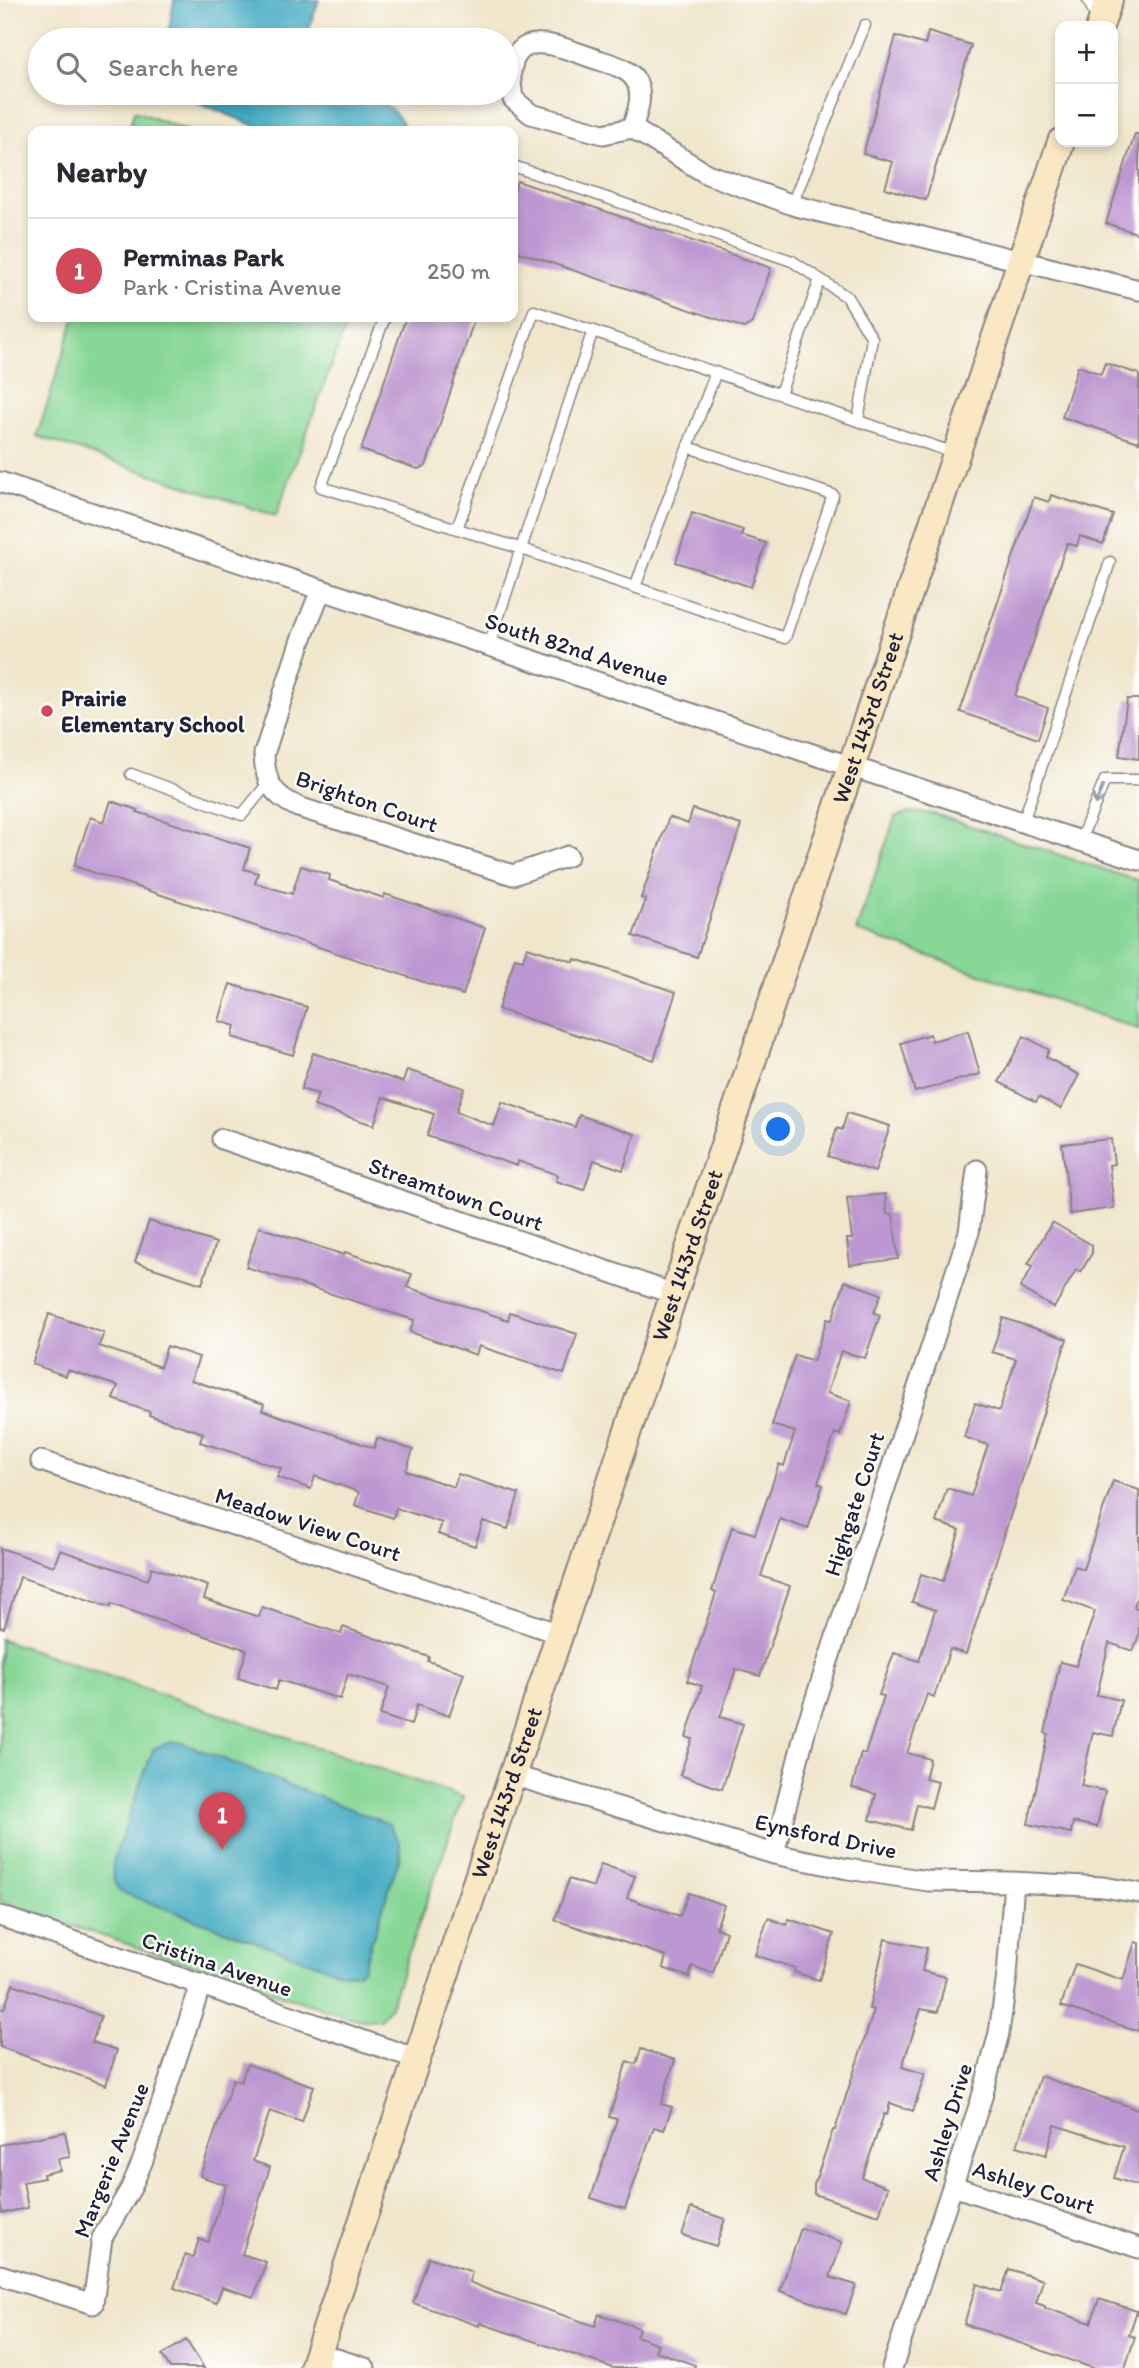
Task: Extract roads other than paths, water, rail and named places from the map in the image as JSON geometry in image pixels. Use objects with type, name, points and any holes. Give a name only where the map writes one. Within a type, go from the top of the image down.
[{"type":"main road","points":[[1102,21],[1109,0]]},
{"type":"main road","name":"West 143rd Street","points":[[315,2360],[1059,147]]},
{"type":"street","points":[[518,54],[532,43],[552,44],[629,71],[638,83],[640,106],[632,128]]},
{"type":"street","points":[[518,103],[531,114],[603,134],[632,128],[707,174],[792,204],[1139,290]]},
{"type":"street","name":"South 82nd Avenue","points":[[0,482],[851,767],[1139,860]]},
{"type":"street","name":"Brighton Court","points":[[321,590],[267,740],[265,773],[276,794],[298,807],[513,875],[568,856]]},
{"type":"street","name":"Streamtown Court","points":[[222,1139],[674,1294]]},
{"type":"street","name":"Highgate Court","points":[[774,1854],[806,1728],[970,1231],[977,1170]]},
{"type":"street","name":"Meadow View Court","points":[[41,1461],[560,1634]]},
{"type":"street","name":"Eynsford Drive","points":[[512,1774],[774,1854],[848,1869],[928,1881],[1103,1887],[1139,1893]]},
{"type":"street","name":"Ashley Drive","points":[[892,2368],[982,2097],[999,2033],[1007,1975],[1014,1882]]},
{"type":"street","name":"Cristina Avenue","points":[[0,1916],[417,2059]]},
{"type":"street","name":"Margerie Avenue","points":[[0,2275],[93,2304],[102,2238],[131,2188],[143,2160],[201,1984]]},
{"type":"street","name":"Ashley Court","points":[[953,2186],[1139,2248]]},
{"type":"street","points":[[315,2360],[365,2368]]},
{"type":"lane","points":[[1088,0],[1098,21]]},
{"type":"lane","points":[[792,204],[865,25]]},
{"type":"lane","points":[[518,168],[792,261],[846,297],[872,338],[858,421]]},
{"type":"lane","points":[[780,394],[820,279]]},
{"type":"lane","points":[[457,529],[534,311],[956,454]]},
{"type":"lane","points":[[383,322],[321,487],[522,549],[785,638],[833,495],[688,447]]},
{"type":"lane","points":[[489,646],[593,330]]},
{"type":"lane","points":[[635,587],[716,372]]},
{"type":"lane","points":[[1023,822],[1110,562]]},
{"type":"lane","points":[[131,774],[242,814],[269,782]]},
{"type":"lane","points":[[1080,841],[1105,780],[1139,780]]},
{"type":"water","points":[[174,0],[319,0],[309,28],[169,28]]},
{"type":"water","points":[[205,105],[385,105],[402,121],[403,126],[255,126]]},
{"type":"water","points":[[180,1742],[389,1824],[400,1843],[400,1856],[363,1968],[358,1973],[341,1973],[120,1892],[113,1876],[114,1858],[154,1748]]},
{"type":"place","name":"Prairie Elementary School","points":[[47,711]]},
{"type":"place","name":"Perminas Park","points":[[222,1850]]}]
